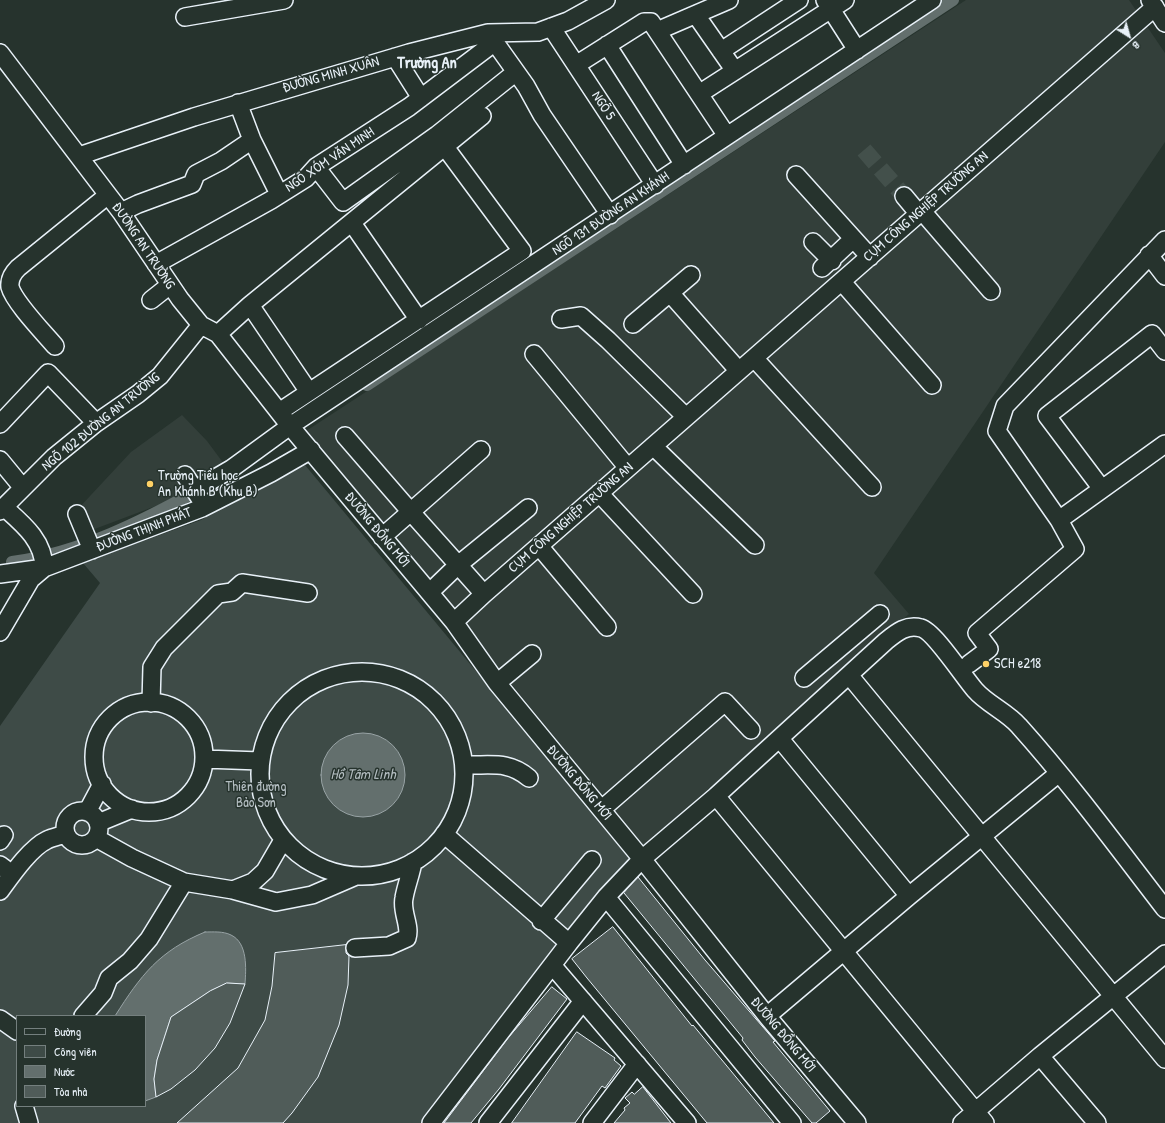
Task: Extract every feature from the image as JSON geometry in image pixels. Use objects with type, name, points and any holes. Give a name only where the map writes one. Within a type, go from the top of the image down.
[{"type":"street","points":[[185,17],[284,0]]},
{"type":"street","name":"ĐƯỜNG MINH XUÂN","points":[[79,156],[120,141],[238,103],[395,57],[492,38],[538,32],[568,21],[606,0]]},
{"type":"street","points":[[657,31],[729,0]]},
{"type":"street","points":[[721,51],[799,0]]},
{"type":"street","points":[[699,94],[735,71],[828,5],[845,0]]},
{"type":"street","name":"NGÕ 131 ĐƯỜNG AN KHÁNH","points":[[300,437],[610,215],[932,0]]},
{"type":"street","points":[[1152,4],[1165,23]]},
{"type":"street","name":"CỤM CÔNG NGHIỆP TRƯỜNG AN","points":[[454,622],[599,493],[842,282],[1152,4]]},
{"type":"street","points":[[828,5],[857,50]]},
{"type":"street","points":[[696,14],[735,71]]},
{"type":"street","points":[[576,65],[644,22],[651,22],[727,136]]},
{"type":"street","name":"NGÕ 5","points":[[552,27],[655,185]]},
{"type":"street","points":[[492,38],[610,215]]},
{"type":"street","name":"NGÕ XÓM VĂN MINH","points":[[156,264],[306,178],[316,167],[421,98],[492,38]]},
{"type":"street","points":[[607,45],[684,165]]},
{"type":"street","name":"ĐƯỜNG AN TRƯỜNG","points":[[1,55],[121,212],[170,285],[201,325],[218,334],[300,437]]},
{"type":"street","points":[[395,57],[421,98]]},
{"type":"street","points":[[316,167],[343,202],[437,135],[516,72]]},
{"type":"street","points":[[238,103],[252,140],[279,194]]},
{"type":"street","points":[[218,334],[250,305],[482,116]]},
{"type":"street","points":[[121,212],[192,184],[196,174],[233,154],[252,140]]},
{"type":"street","points":[[279,412],[522,252],[445,147]]},
{"type":"street","points":[[796,175],[870,257]]},
{"type":"street","points":[[55,346],[15,297],[10,286],[11,276],[18,268],[108,195]]},
{"type":"street","points":[[904,196],[921,212],[991,291]]},
{"type":"street","points":[[352,223],[419,320]]},
{"type":"street","points":[[813,242],[827,264],[853,239]]},
{"type":"street","points":[[970,664],[989,649],[977,633],[1075,549],[1059,520],[997,431],[1000,416],[1005,406],[1165,240]]},
{"type":"street","points":[[1149,255],[1165,276]]},
{"type":"street","points":[[633,324],[691,275]]},
{"type":"street","points":[[842,282],[932,385]]},
{"type":"street","points":[[151,300],[170,285]]},
{"type":"street","points":[[670,293],[739,371]]},
{"type":"street","points":[[250,305],[309,392]]},
{"type":"street","points":[[561,319],[581,316],[691,413]]},
{"type":"street","name":"NGÕ 102 ĐƯỜNG AN TRƯỜNG","points":[[43,561],[31,532],[2,510],[54,457],[96,423],[138,394],[160,376],[201,325]]},
{"type":"street","points":[[1102,489],[1047,416],[1152,334],[1165,351]]},
{"type":"street","points":[[534,354],[628,468]]},
{"type":"street","points":[[754,358],[872,487]]},
{"type":"street","name":"NGÕ 102 ĐƯỜNG AN TRƯỜNG","points":[[0,424],[48,373],[96,423]]},
{"type":"street","points":[[345,436],[484,594]]},
{"type":"street","points":[[195,490],[231,468],[300,437]]},
{"type":"street","name":"ĐƯỜNG THỊNH PHÁT","points":[[0,632],[43,561],[88,543],[205,506],[300,437]]},
{"type":"street","name":"ĐƯỜNG ĐỒNG MỚI","points":[[300,437],[382,537],[430,592],[454,622],[496,683],[642,859],[767,1016],[857,1123]]},
{"type":"street","points":[[1059,520],[1165,444]]},
{"type":"street","points":[[653,446],[755,545]]},
{"type":"street","points":[[382,537],[410,511],[482,450]]},
{"type":"street","points":[[0,460],[23,488]]},
{"type":"street","points":[[185,475],[205,506]]},
{"type":"street","points":[[599,493],[693,594]]},
{"type":"street","points":[[430,592],[458,565],[528,508]]},
{"type":"street","points":[[77,514],[88,543]]},
{"type":"street","points":[[539,546],[607,627]]},
{"type":"street","points":[[0,574],[43,561]]},
{"type":"street","points":[[151,703],[152,667],[164,648],[218,594],[232,592],[242,583],[308,593]]},
{"type":"street","points":[[804,678],[880,614]]},
{"type":"street","points":[[431,1123],[569,943],[606,897],[642,859],[716,796],[900,630],[910,627],[923,628],[947,653],[975,690],[1018,725],[1059,773],[1165,910]]},
{"type":"street","points":[[850,639],[868,659]]},
{"type":"street","points":[[496,683],[532,654]]},
{"type":"street","points":[[368,672],[382,673],[408,682],[431,698],[449,719],[456,731],[461,744],[464,765],[461,800],[457,813],[444,834],[433,847],[413,862],[384,873],[356,876],[329,871],[316,865],[293,850],[283,840],[275,828],[264,803],[261,789],[260,761],[263,748],[274,722],[282,710],[302,691],[320,681],[340,674],[368,672]]},
{"type":"street","points":[[849,675],[1165,1059]]},
{"type":"street","points":[[602,810],[725,702],[751,730]]},
{"type":"street","points":[[151,703],[166,705],[176,709],[191,722],[201,739],[204,759],[202,769],[194,788],[180,802],[172,807],[157,811],[132,809],[114,800],[102,784],[96,770],[94,755],[99,736],[104,727],[114,716],[136,704],[151,703]]},
{"type":"street","points":[[780,739],[909,896]]},
{"type":"street","points":[[204,759],[260,761]]},
{"type":"street","points":[[464,765],[504,765],[518,769],[530,778]]},
{"type":"street","points":[[767,1016],[909,896],[1059,773]]},
{"type":"street","points":[[102,784],[94,824],[87,845],[77,845],[72,843],[66,834],[65,824],[71,815],[76,812],[94,824],[132,858],[184,882],[233,890],[276,902],[312,895],[356,876]]},
{"type":"street","points":[[716,796],[843,952],[981,1117]]},
{"type":"street","points":[[94,824],[132,809]]},
{"type":"street","points":[[0,890],[6,869],[31,853],[46,840],[66,834]]},
{"type":"street","points":[[444,834],[569,943]]},
{"type":"street","points":[[233,890],[253,882],[266,871],[283,840]]},
{"type":"street","points":[[542,921],[592,860]]},
{"type":"street","points":[[355,948],[389,946],[406,938],[408,933],[404,917],[404,899],[413,862]]},
{"type":"street","points":[[84,1015],[103,993],[109,978],[130,961],[149,939],[184,882]]},
{"type":"street","points":[[606,897],[792,1123]]},
{"type":"street","points":[[962,1123],[981,1117],[1040,1056],[1165,954]]},
{"type":"street","points":[[552,965],[687,1123]]},
{"type":"street","points":[[488,1123],[583,1001]]},
{"type":"street","points":[[0,1019],[16,1030]]},
{"type":"street","points":[[1040,1056],[1097,1123]]},
{"type":"street","points":[[592,1123],[637,1064]]},
{"type":"street","points":[[24,1107],[29,1123]]},
{"type":"shaded area","points":[[966,0],[1129,0],[1165,53],[1165,142],[874,573],[909,614],[643,846],[306,431]]},
{"type":"shaded area","name":"Trường Tiểu học An Khánh B (Khu B)","points":[[182,415],[207,441],[227,468],[169,501],[92,530],[77,510],[131,452]]},
{"type":"green space","name":"Thiên đường Bảo Sơn","points":[[305,465],[631,858],[427,1123],[0,1123],[0,726],[100,583],[83,563],[201,520]]},
{"type":"water","name":"Hồ Tâm Linh","points":[[363,733],[371,734],[386,740],[398,752],[404,767],[404,783],[398,798],[386,810],[371,816],[363,817],[355,816],[340,810],[328,798],[322,783],[321,775],[322,767],[328,752],[340,740],[355,734]]},
{"type":"water","points":[[205,932],[218,932],[231,935],[237,939],[245,957],[245,984],[227,983],[210,991],[171,1017],[157,1060],[154,1079],[156,1097],[146,1101],[146,1015],[116,1015],[134,988],[152,966],[175,947]]},
{"type":"building","points":[[638,877],[705,960],[775,1041],[773,1042],[830,1111],[816,1123],[812,1123],[755,1057],[742,1040],[743,1038],[624,893]]},
{"type":"building","points":[[613,927],[692,1026],[693,1025],[774,1123],[707,1123],[587,978],[572,959]]},
{"type":"building","points":[[346,945],[346,953],[349,956],[348,985],[339,1025],[318,1077],[283,1123],[177,1123],[238,1068],[265,1020],[272,986],[275,953]]},
{"type":"building","points":[[227,983],[245,984],[230,1023],[215,1048],[195,1070],[171,1089],[156,1097],[154,1079],[157,1060],[171,1017],[210,991]]},
{"type":"building","points":[[552,987],[567,999],[499,1089],[471,1123],[444,1123],[508,1038]]},
{"type":"building","points":[[577,1032],[615,1058],[614,1060],[621,1066],[605,1088],[602,1086],[575,1123],[512,1123]]},
{"type":"building","points":[[643,1087],[671,1123],[614,1123],[625,1110],[624,1108],[630,1103],[625,1098],[632,1092],[634,1094]]},
{"type":"waterway","points":[[367,385],[953,0]]},
{"type":"waterway","points":[[12,562],[37,558],[62,551],[110,534],[134,524],[202,488]]},
{"type":"tunnel","points":[[864,150],[904,196]]},
{"type":"place","name":"Trường Tiểu học An Khánh B (Khu B)","points":[[150,484]]},
{"type":"place","name":"SCH e218","points":[[986,664]]},
{"type":"district","name":"Trường An","points":[[427,64]]}]
